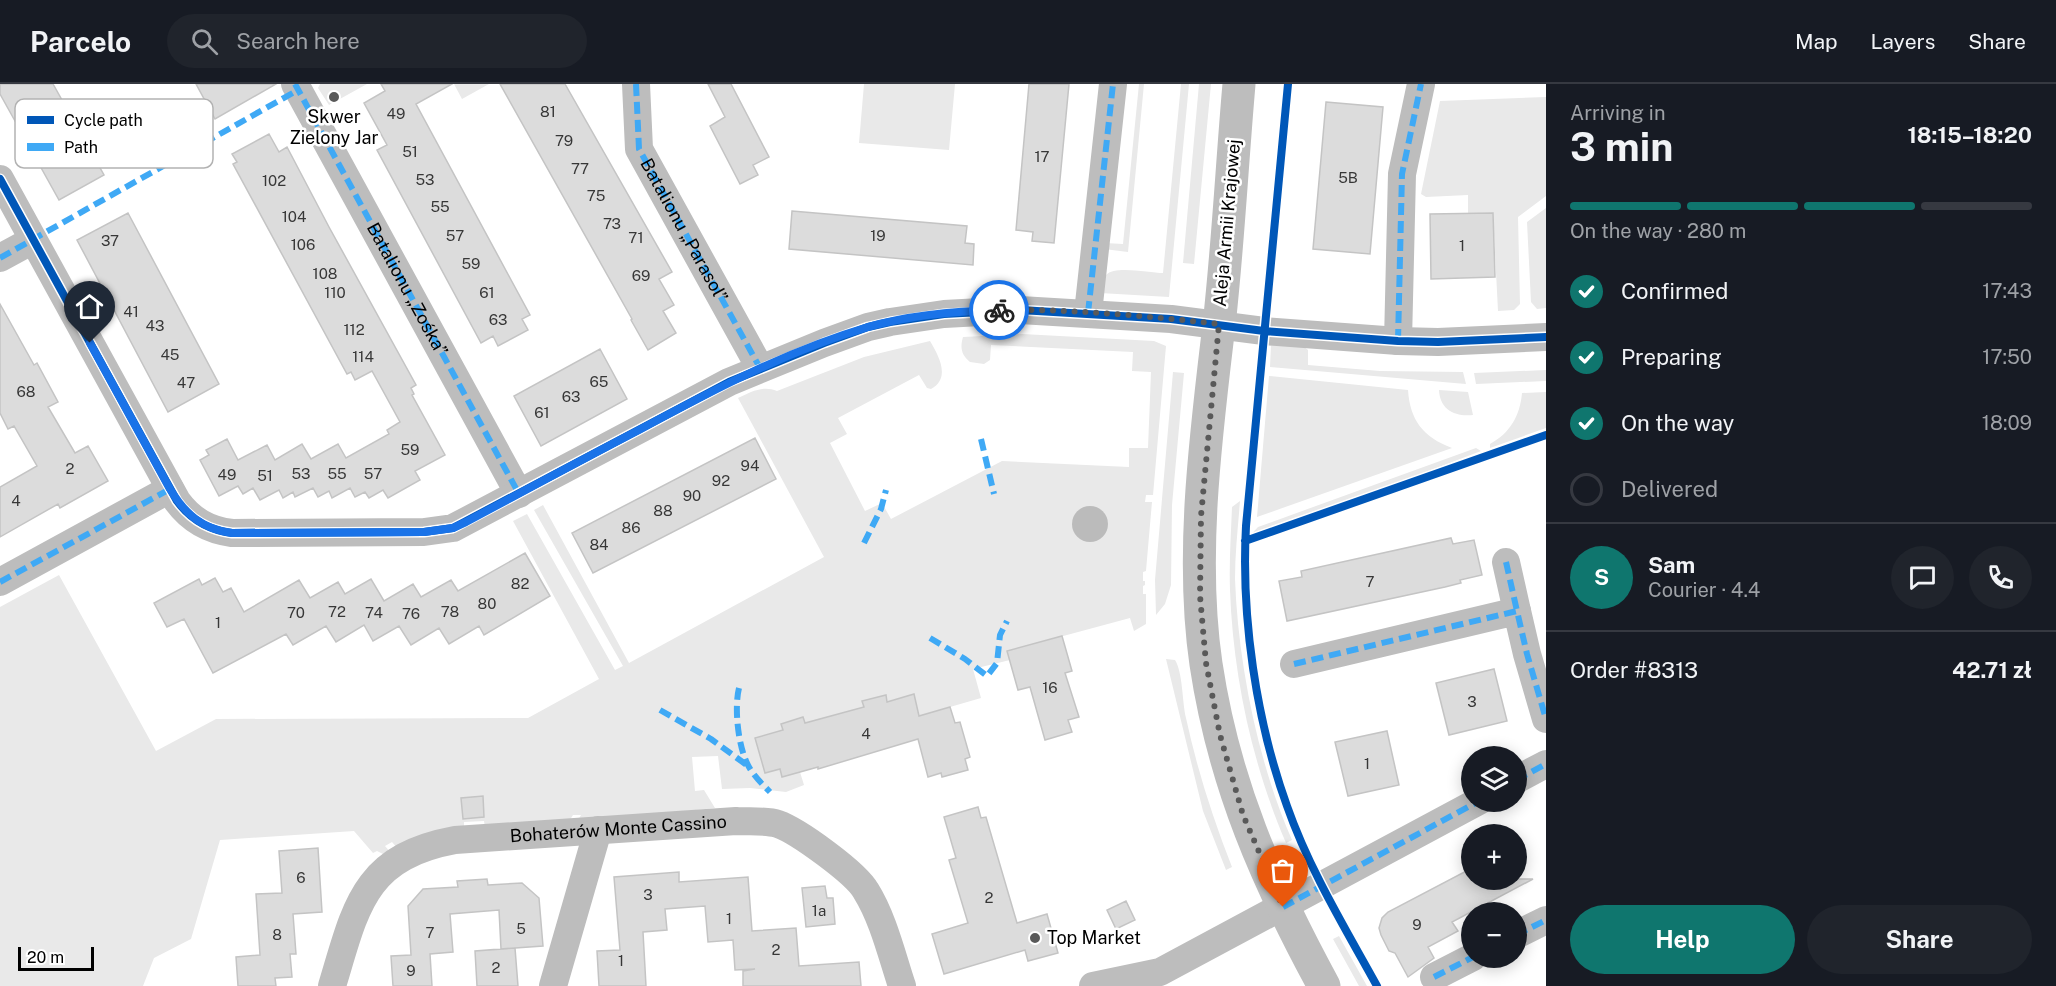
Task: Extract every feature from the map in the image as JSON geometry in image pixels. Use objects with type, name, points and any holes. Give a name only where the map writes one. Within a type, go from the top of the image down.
[{"type":"street","name":"Batalionu „Zośka”","points":[[295,84],[519,494]]},
{"type":"street","name":"Batalionu „Parasol”","points":[[636,84],[639,149],[760,368]]},
{"type":"street","points":[[1088,313],[1113,84]]},
{"type":"street","name":"Aleja Armii Krajowej","points":[[1239,84],[1201,516],[1200,596],[1206,663],[1220,735],[1243,815],[1283,907],[1324,986]]},
{"type":"street","points":[[1398,341],[1402,174],[1421,84]]},
{"type":"street","points":[[0,179],[170,489],[183,508],[198,522],[218,531],[232,533],[439,531],[466,522],[699,397],[760,368],[868,327],[918,317],[1020,310],[1171,318],[1264,330],[1398,341],[1438,342],[1546,337]]},
{"type":"street","points":[[0,258],[33,240]]},
{"type":"street","points":[[0,582],[170,489]]},
{"type":"street","points":[[1506,562],[1527,654],[1546,719]]},
{"type":"street","points":[[1294,664],[1517,611]]},
{"type":"street","points":[[1527,774],[1546,764]]},
{"type":"street","points":[[1094,986],[1160,972],[1461,811]]},
{"type":"street","name":"Bohaterów Monte Cassino","points":[[332,986],[350,927],[369,887],[388,866],[428,846],[455,840],[736,821],[777,824],[808,840],[866,889],[902,986]]},
{"type":"street","points":[[553,986],[598,830]]},
{"type":"street","points":[[1527,930],[1546,920]]},
{"type":"street","points":[[1434,977],[1461,963]]},
{"type":"shaded area","name":"Skwer Zielony Jar","points":[[320,84],[367,84],[329,105],[318,88]]},
{"type":"shaded area","points":[[454,84],[489,84],[462,99]]},
{"type":"shaded area","points":[[864,84],[955,84],[949,150],[859,143]]},
{"type":"shaded area","points":[[1139,84],[1144,84],[1128,252],[1104,249],[1105,243],[1123,244]]},
{"type":"shaded area","points":[[1181,84],[1189,84],[1169,297],[1100,293],[1104,279],[1110,272],[1125,270],[1163,273]]},
{"type":"shaded area","points":[[1199,84],[1211,84],[1194,264],[1183,263]]},
{"type":"shaded area","points":[[1546,97],[1546,196],[1518,217],[1520,304],[1514,310],[1498,311],[1493,213],[1468,213],[1468,195],[1426,197],[1421,194],[1440,101]]},
{"type":"shaded area","points":[[1546,208],[1546,308],[1537,309],[1531,302],[1527,222]]},
{"type":"shaded area","points":[[1022,334],[1154,341],[1166,346],[1153,495],[1146,495],[1145,502],[1152,502],[1146,571],[1143,572],[1146,624],[1134,631],[1130,618],[1008,651],[1010,660],[973,669],[981,698],[919,716],[914,694],[887,702],[885,695],[863,701],[864,707],[805,723],[803,718],[781,724],[783,730],[780,769],[800,772],[804,785],[786,792],[750,788],[722,789],[718,756],[692,757],[695,791],[704,790],[715,808],[577,822],[581,815],[573,815],[568,823],[485,828],[484,821],[464,822],[464,829],[398,849],[392,842],[385,846],[391,853],[387,856],[377,851],[373,853],[354,831],[220,840],[191,939],[154,958],[143,986],[0,986],[0,607],[59,575],[156,751],[216,719],[528,718],[599,679],[513,521],[527,514],[615,670],[623,666],[534,510],[543,505],[629,663],[824,557],[738,398],[757,390],[777,391],[864,357],[930,341],[941,366],[941,379],[937,384],[931,389],[927,388],[919,375],[838,418],[847,434],[830,443],[865,511],[882,503],[891,519],[1002,461],[1129,467],[1129,448],[1148,448],[1151,372],[1132,371],[1133,352],[991,345],[990,360],[984,364],[970,362],[962,351],[963,337]]},
{"type":"shaded area","points":[[1271,345],[1303,346],[1308,350],[1308,365],[1380,371],[1463,372],[1466,384],[1270,367]]},
{"type":"shaded area","points":[[1546,370],[1546,381],[1476,384],[1474,373]]},
{"type":"shaded area","points":[[1173,372],[1184,373],[1172,505],[1171,585],[1165,604],[1156,615],[1155,580]]},
{"type":"shaded area","points":[[1269,376],[1408,390],[1415,419],[1420,426],[1433,439],[1452,448],[1257,517]]},
{"type":"shaded area","points":[[1439,390],[1468,392],[1473,415],[1460,415],[1450,411],[1442,403]]},
{"type":"shaded area","points":[[1546,392],[1546,428],[1490,448],[1490,444],[1503,435],[1513,423],[1522,393]]},
{"type":"shaded area","points":[[1476,448],[1481,451],[1245,541],[1258,527]]},
{"type":"shaded area","points":[[1240,501],[1235,579],[1240,644],[1260,746],[1269,779],[1292,840],[1286,843],[1254,751],[1235,654],[1230,590],[1230,548],[1232,507]]},
{"type":"shaded area","points":[[1090,506],[1103,511],[1108,524],[1103,537],[1090,542],[1077,537],[1072,524],[1077,511]]},
{"type":"shaded area","points":[[1166,659],[1175,660],[1180,672],[1185,711],[1195,756],[1232,867],[1226,870],[1203,811]]},
{"type":"shaded area","points":[[1339,936],[1367,986],[1359,986],[1333,939]]},
{"type":"building","points":[[0,84],[53,84],[61,99],[15,99],[15,121],[0,94]]},
{"type":"building","points":[[196,84],[276,84],[215,119],[213,99],[204,99]]},
{"type":"building","points":[[381,84],[452,84],[416,104],[530,315],[522,319],[528,330],[498,346],[493,336],[481,343],[377,150],[387,145],[364,103],[385,91]]},
{"type":"building","points":[[500,84],[565,84],[672,272],[659,279],[674,305],[663,311],[676,333],[648,350]]},
{"type":"building","points":[[708,84],[731,84],[769,157],[753,165],[758,175],[740,184],[710,126],[725,117]]},
{"type":"building","points":[[1029,84],[1069,84],[1054,243],[1032,241],[1033,232],[1016,230]]},
{"type":"building","points":[[1326,102],[1383,107],[1370,254],[1313,249]]},
{"type":"building","points":[[269,134],[279,152],[287,147],[416,385],[411,388],[414,394],[412,395],[445,455],[415,471],[420,480],[388,498],[383,490],[369,498],[365,492],[355,497],[350,488],[332,498],[329,491],[318,497],[313,488],[295,497],[293,492],[283,498],[279,490],[260,500],[253,488],[243,494],[238,486],[219,496],[200,460],[209,455],[206,450],[227,439],[238,460],[267,445],[275,460],[302,444],[311,459],[338,444],[346,458],[389,434],[387,430],[400,422],[372,371],[355,380],[351,372],[347,374],[233,164],[237,162],[232,154]]},
{"type":"building","points":[[41,168],[100,168],[104,175],[59,200]]},
{"type":"building","points":[[792,211],[967,226],[965,243],[974,244],[973,265],[789,249]]},
{"type":"building","points":[[128,213],[219,384],[168,412],[77,240]]},
{"type":"building","points":[[1493,213],[1495,277],[1431,279],[1430,214]]},
{"type":"building","points":[[0,304],[34,365],[37,363],[58,402],[48,407],[75,453],[88,446],[108,481],[60,508],[58,504],[0,537],[0,487],[37,466],[14,426],[8,429],[0,413]]},
{"type":"building","points":[[600,349],[627,399],[541,446],[514,396]]},
{"type":"building","points":[[755,438],[776,479],[593,573],[572,533]]},
{"type":"building","points":[[1451,538],[1453,544],[1474,540],[1482,575],[1460,580],[1461,583],[1445,587],[1287,621],[1279,581],[1302,577],[1301,571]]},
{"type":"building","points":[[525,553],[550,596],[484,635],[479,626],[449,644],[439,628],[411,645],[399,626],[373,641],[364,625],[336,642],[326,626],[293,645],[286,634],[213,673],[184,619],[167,627],[154,603],[199,579],[202,585],[215,578],[223,592],[231,588],[244,612],[299,580],[310,598],[338,582],[345,594],[371,579],[384,601],[413,584],[421,597],[451,580],[458,591]]},
{"type":"building","points":[[1062,636],[1072,671],[1065,673],[1079,717],[1068,720],[1072,732],[1045,740],[1030,687],[1018,690],[1007,651]]},
{"type":"building","points":[[1494,669],[1507,721],[1449,735],[1436,683]]},
{"type":"building","points":[[914,694],[919,716],[950,707],[955,723],[960,722],[970,757],[965,759],[968,770],[942,777],[941,773],[928,777],[918,739],[818,769],[818,767],[782,777],[780,769],[765,773],[755,738],[783,730],[781,724],[803,717],[805,723],[864,707],[862,701],[886,695],[887,702]]},
{"type":"building","points":[[1387,731],[1399,785],[1348,796],[1335,742]]},
{"type":"building","points":[[483,796],[484,817],[463,819],[461,798]]},
{"type":"building","points":[[978,807],[981,818],[986,817],[1017,923],[1047,914],[1058,953],[1028,961],[1025,950],[944,974],[932,934],[968,923],[949,860],[956,858],[944,817]]},
{"type":"building","points":[[318,848],[322,912],[293,914],[296,954],[290,954],[292,977],[275,978],[276,986],[238,986],[236,957],[260,955],[256,894],[282,893],[279,851]]},
{"type":"building","points":[[679,872],[679,882],[748,877],[752,931],[796,928],[799,966],[859,962],[861,986],[743,986],[743,971],[755,969],[735,970],[733,940],[708,942],[705,906],[665,909],[667,930],[643,932],[646,986],[599,986],[597,951],[620,950],[614,877]]},
{"type":"building","points":[[1461,874],[1461,890],[1512,890],[1490,902],[1461,902],[1461,917],[1452,922],[1458,931],[1428,947],[1434,958],[1408,977],[1395,953],[1389,951],[1381,935],[1379,928],[1382,918],[1388,912]]},
{"type":"building","points":[[487,879],[488,885],[522,883],[539,898],[543,946],[501,949],[499,910],[450,914],[453,952],[430,954],[432,986],[393,986],[391,956],[411,955],[408,906],[423,889],[458,887],[457,881]]},
{"type":"building","points":[[825,886],[827,898],[833,898],[835,924],[806,927],[802,888]]},
{"type":"building","points":[[1126,901],[1135,920],[1116,929],[1107,910]]},
{"type":"building","points":[[515,948],[518,986],[477,986],[475,951]]},
{"type":"marked path","points":[[295,84],[519,494]]},
{"type":"marked path","points":[[636,84],[639,149],[760,368]]},
{"type":"marked path","points":[[1088,313],[1113,84]]},
{"type":"marked path","points":[[1398,341],[1402,174],[1421,84]]},
{"type":"marked path","points":[[213,138],[298,90]]},
{"type":"marked path","points":[[0,258],[160,168]]},
{"type":"marked path","points":[[981,439],[994,494]]},
{"type":"marked path","points":[[0,582],[170,489]]},
{"type":"marked path","points":[[864,543],[881,509],[886,490]]},
{"type":"marked path","points":[[1506,562],[1517,611]]},
{"type":"marked path","points":[[1294,664],[1517,611],[1546,719]]},
{"type":"marked path","points":[[930,638],[965,659],[987,676],[997,663],[1000,635],[1007,621]]},
{"type":"marked path","points":[[739,688],[737,717],[742,749],[751,770],[770,792]]},
{"type":"marked path","points":[[660,710],[711,739],[748,766]]},
{"type":"marked path","points":[[1527,774],[1546,764]]},
{"type":"marked path","points":[[1283,907],[1461,811]]},
{"type":"marked path","points":[[1527,930],[1546,920]]},
{"type":"marked path","points":[[1434,977],[1461,963]]},
{"type":"cycle path","points":[[1288,84],[1246,526],[1245,561],[1249,632],[1259,704],[1276,773],[1287,806],[1306,853],[1377,986]]},
{"type":"cycle path","points":[[0,179],[177,501],[188,514],[201,523],[232,533],[424,532],[453,528],[729,382],[824,343],[868,327],[890,322],[944,314],[1020,310],[1171,319],[1264,331],[1398,341],[1438,342],[1546,337]]},
{"type":"cycle path","points":[[1245,541],[1546,435]]},
{"type":"way so far","points":[[999,310],[1171,318],[1219,324],[1201,516],[1199,567],[1206,663],[1220,735],[1243,815],[1283,907]]},
{"type":"place","name":"Skwer Zielony Jar","points":[[334,97]]},
{"type":"place","name":"Top Market","points":[[1035,938]]},
{"type":"route","points":[[90,343],[170,489],[183,508],[198,522],[218,531],[232,533],[424,532],[453,528],[466,522],[699,397],[760,368],[824,342],[890,322],[944,314],[999,310]]}]
